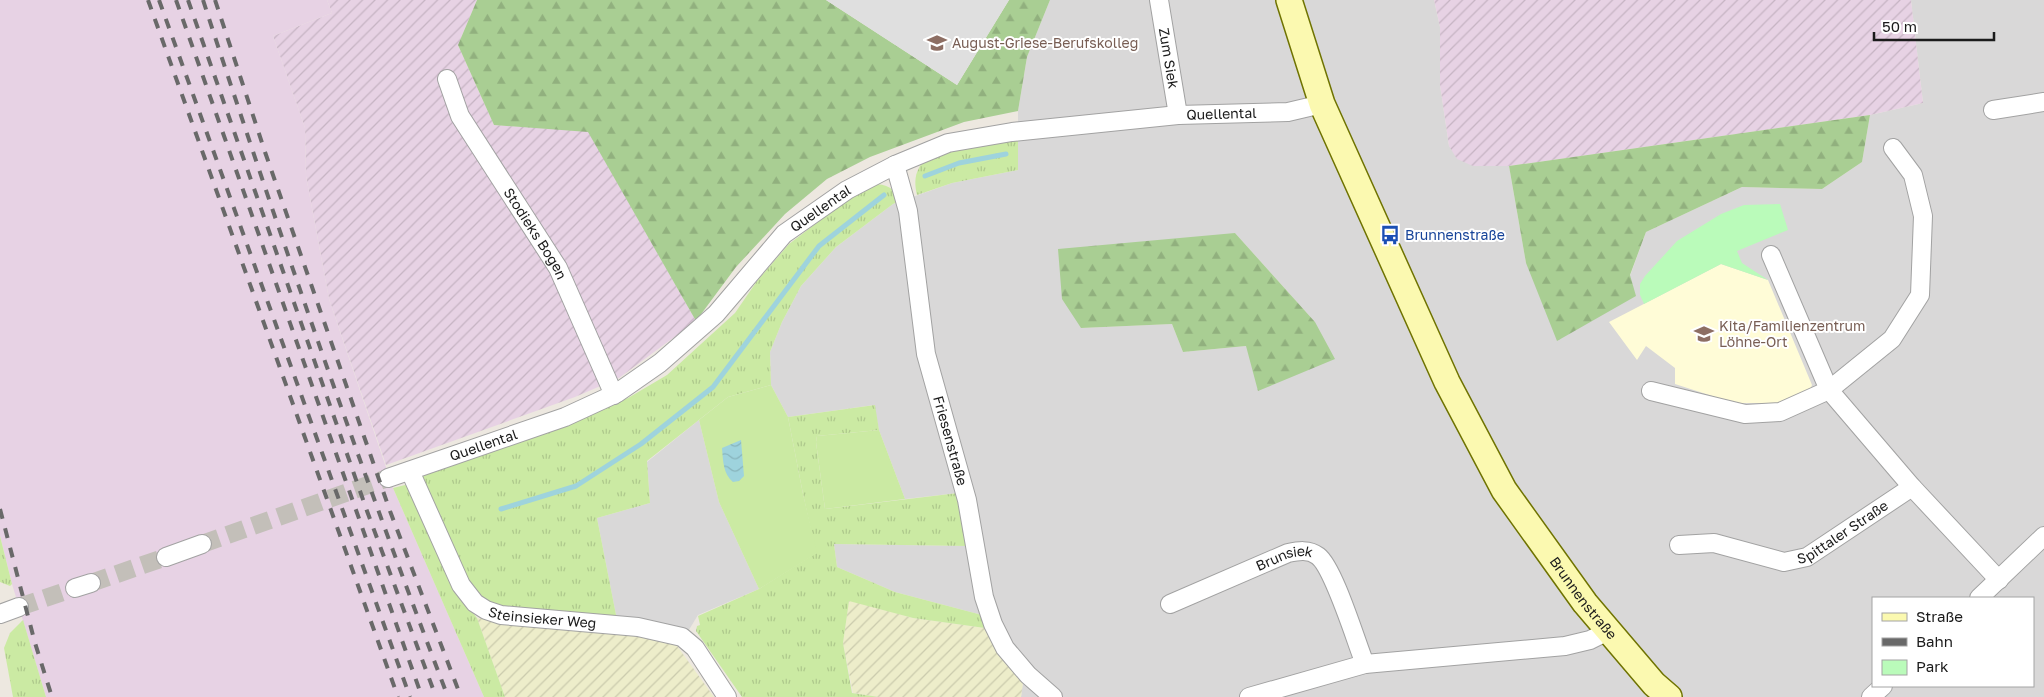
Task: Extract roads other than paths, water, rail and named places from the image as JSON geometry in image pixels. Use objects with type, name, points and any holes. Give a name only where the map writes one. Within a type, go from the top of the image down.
[{"type":"street","name":"Zum Siek","points":[[1159,0],[1178,115]]},
{"type":"street","name":"Brunnenstraße","points":[[1289,0],[1322,104],[1447,382],[1504,490],[1585,603],[1654,684],[1669,697]]},
{"type":"street","name":"Stodieks Bogen","points":[[447,79],[460,116],[558,268],[614,395]]},
{"type":"street","points":[[1993,110],[2044,102]]},
{"type":"street","name":"Quellental","points":[[388,478],[565,417],[614,395],[660,363],[716,314],[784,234],[847,190],[895,165],[948,143],[1012,132],[1178,115],[1288,112],[1322,104]]},
{"type":"street","points":[[1651,391],[1744,414],[1780,412],[1829,390],[1892,339],[1920,295],[1923,216],[1913,175],[1893,148]]},
{"type":"street","name":"Friesenstraße","points":[[895,165],[908,211],[926,354],[967,500],[984,597],[993,624],[1005,648],[1028,675],[1053,697]]},
{"type":"street","points":[[1771,255],[1829,390],[1912,487],[1999,580]]},
{"type":"street","name":"Steinsieker Weg","points":[[410,471],[461,585],[475,603],[486,610],[502,615],[638,627],[682,637],[695,648],[727,697]]},
{"type":"street","name":"Spittaler Straße","points":[[1680,545],[1714,543],[1784,562],[1807,557],[1912,487]]},
{"type":"street","points":[[1980,597],[2044,536]]},
{"type":"street","points":[[166,557],[202,544]]},
{"type":"street","name":"Brunsiek","points":[[1170,604],[1288,554],[1302,550],[1318,556],[1330,574],[1365,664]]},
{"type":"street","points":[[0,614],[19,607]]},
{"type":"street","points":[[1249,697],[1365,664],[1566,646],[1590,640],[1608,631]]},
{"type":"street","points":[[1872,697],[1882,687]]},
{"type":"water","points":[[741,440],[744,476],[739,481],[733,482],[725,471],[722,448]]},
{"type":"waterway","points":[[925,176],[959,163],[1006,154]]},
{"type":"waterway","points":[[501,509],[576,486],[641,444],[713,387],[819,246],[884,195]]},
{"type":"tunnel","points":[[202,544],[388,478]]},
{"type":"tunnel","points":[[91,583],[166,557]]},
{"type":"tunnel","points":[[19,607],[75,588]]},
{"type":"railway","points":[[148,0],[398,697]]},
{"type":"railway","points":[[159,0],[410,697]]},
{"type":"railway","points":[[176,0],[422,697]]},
{"type":"railway","points":[[188,0],[367,511],[436,697]]},
{"type":"railway","points":[[203,0],[321,350],[383,524],[448,697]]},
{"type":"railway","points":[[215,0],[265,152],[390,511],[461,697]]},
{"type":"railway","points":[[0,509],[35,643],[52,697]]},
{"type":"place","name":"August-Griese-Berufskolleg","points":[[937,43]]},
{"type":"place","name":"Brunnenstraße","points":[[1390,235]]},
{"type":"place","name":"Kita/Familienzentrum Löhne-Ort","points":[[1704,334]]}]
